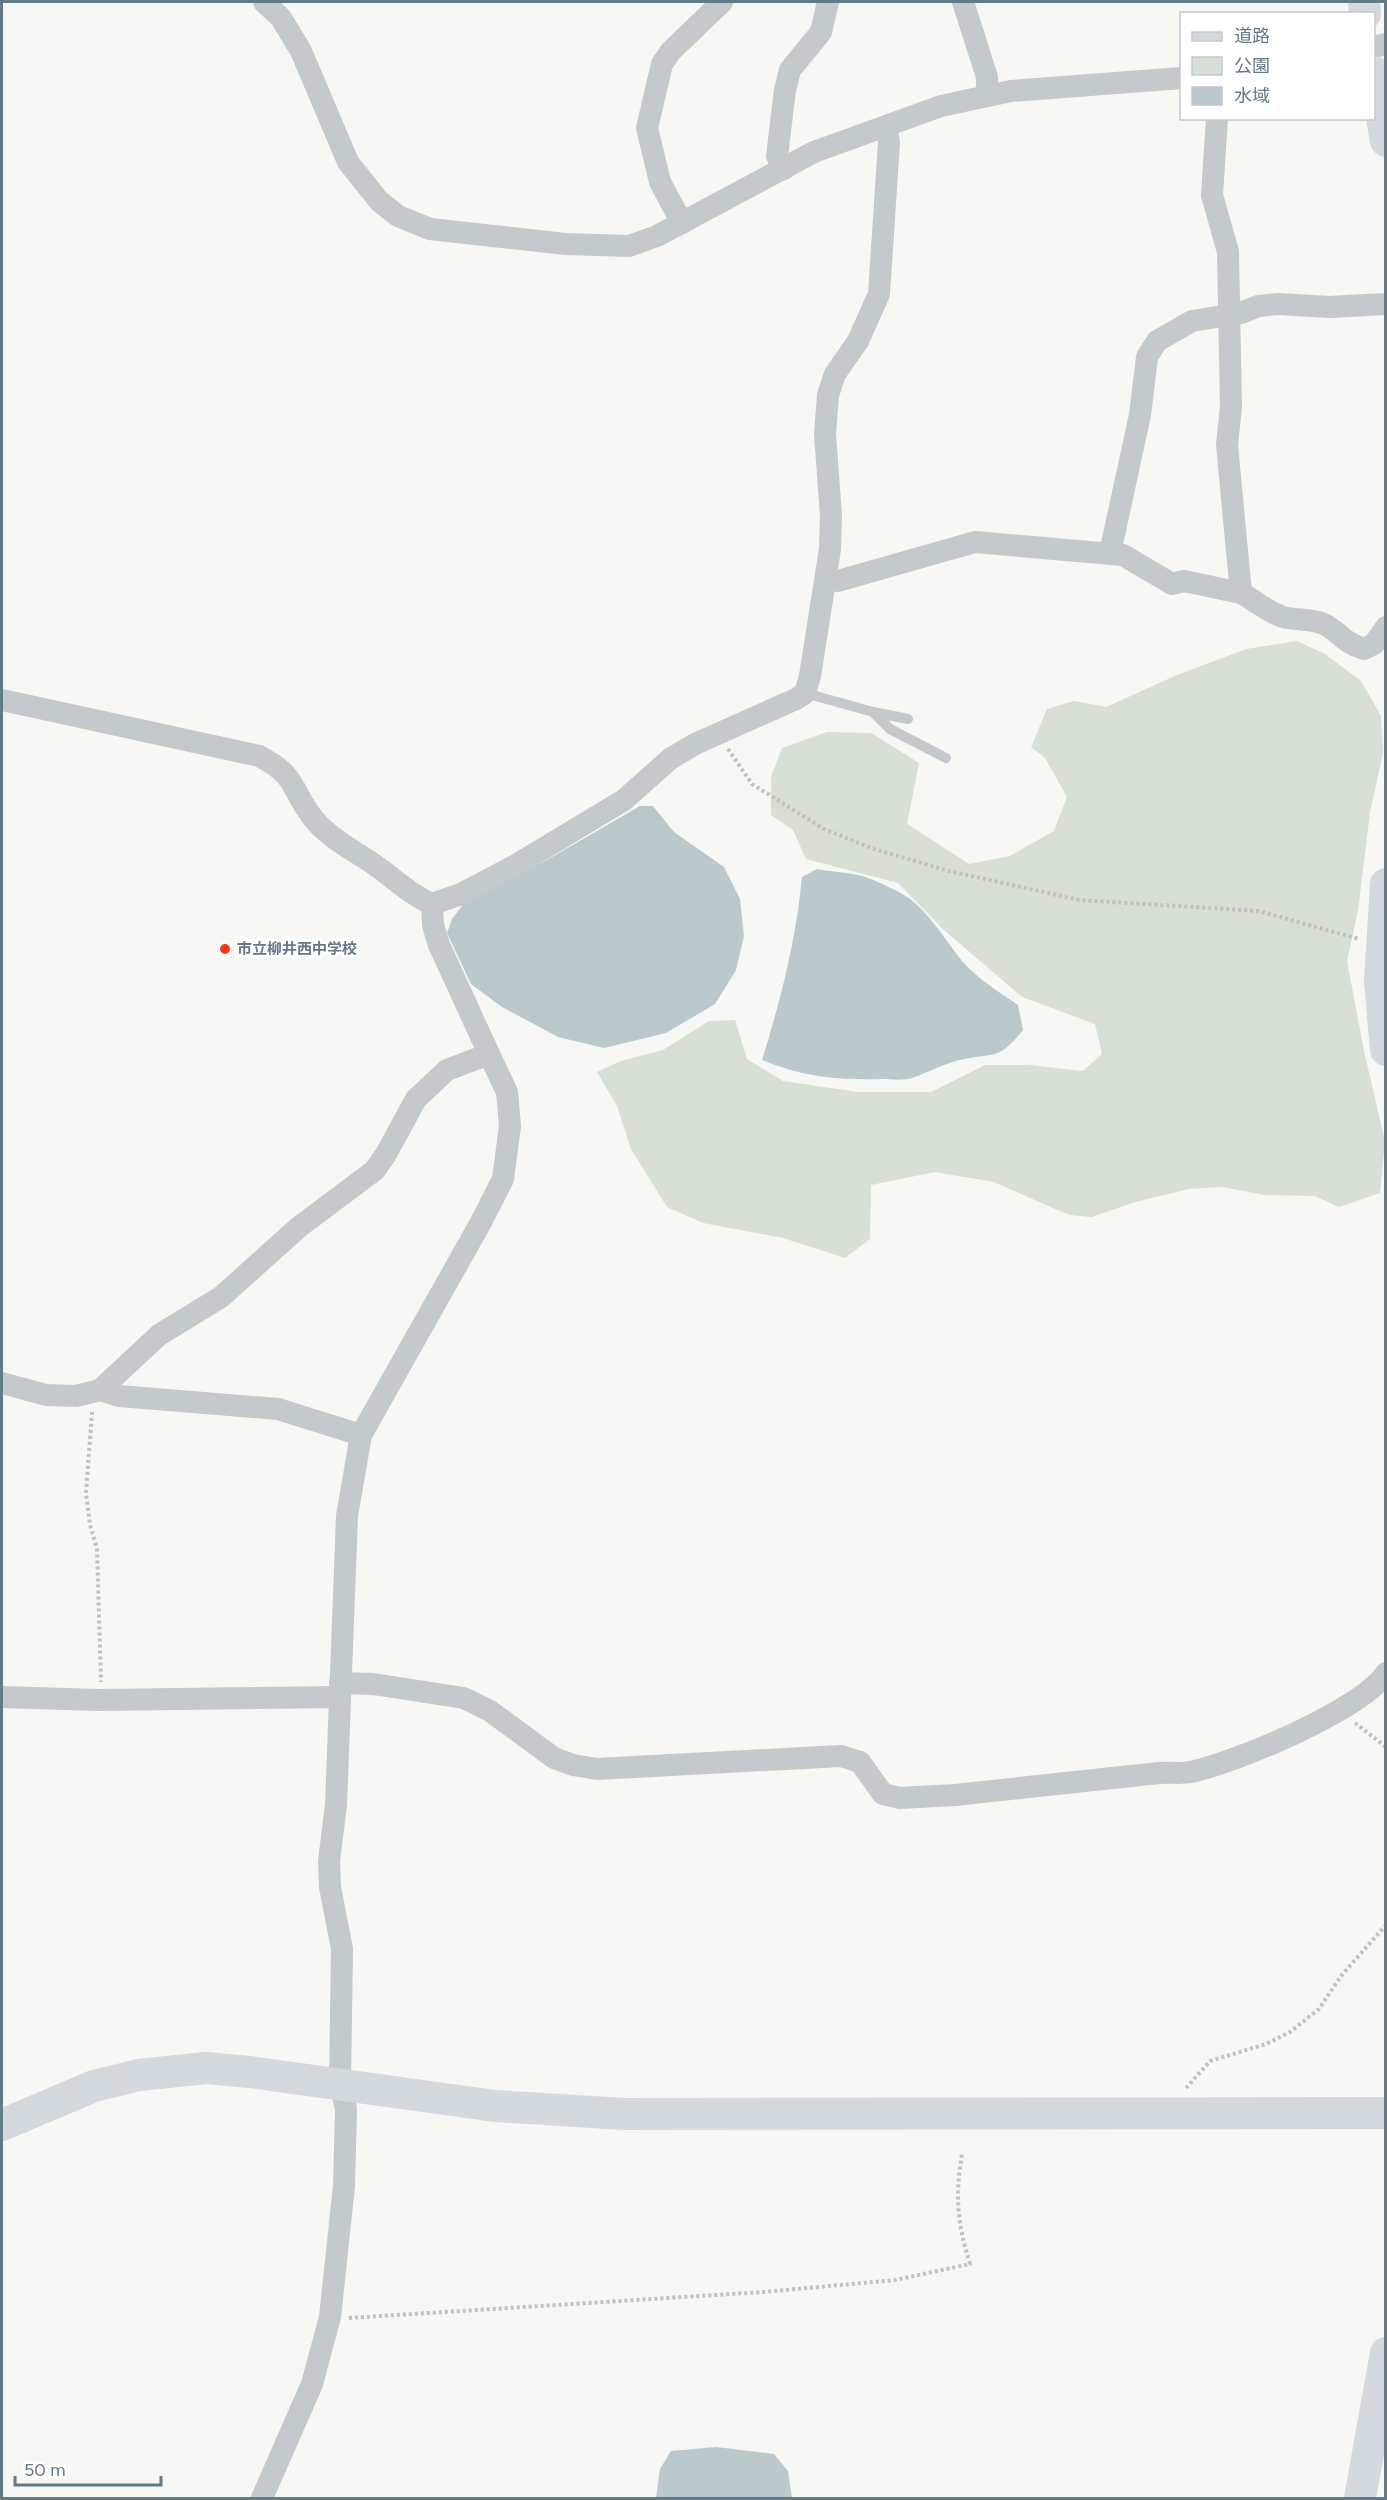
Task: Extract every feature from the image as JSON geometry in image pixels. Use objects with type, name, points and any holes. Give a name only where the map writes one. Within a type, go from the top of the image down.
[{"type":"street","points":[[265,2],[281,18],[301,51],[348,162],[379,201],[398,216],[430,230],[602,247],[629,246],[657,236],[814,152],[886,128],[941,106],[987,94],[1180,78]]},
{"type":"street","points":[[682,223],[660,182],[647,128],[662,64],[671,51],[722,2]]},
{"type":"street","points":[[784,169],[777,156],[785,90],[790,70],[821,33],[828,2]]},
{"type":"street","points":[[963,2],[987,77],[987,94]]},
{"type":"street","points":[[1375,78],[1386,141]]},
{"type":"street","points":[[1216,120],[1212,195],[1228,252],[1231,407],[1227,445],[1241,593]]},
{"type":"street","points":[[2,700],[259,756],[279,766],[288,775],[317,824],[332,837],[378,867],[412,895],[432,904],[461,894],[516,865],[624,800],[670,759],[695,744],[719,735],[805,693],[826,578],[831,516],[825,434],[828,394],[835,374],[858,341],[879,294],[889,142],[886,128]]},
{"type":"street","points":[[1110,553],[1140,415],[1147,357],[1157,341],[1192,321],[1278,304],[1329,307],[1386,304]]},
{"type":"street","points":[[826,578],[838,581],[975,542],[1110,553],[1123,555],[1172,584],[1184,581],[1241,593],[1269,611],[1287,618],[1313,620],[1328,626],[1347,644],[1364,649],[1374,644],[1386,627]]},
{"type":"street","points":[[1386,884],[1380,981],[1386,1050]]},
{"type":"street","points":[[262,2499],[312,2384],[330,2317],[344,2186],[346,2109],[340,2084],[342,1949],[330,1887],[329,1861],[336,1805],[347,1516],[361,1435],[503,1179],[510,1126],[507,1092],[439,945],[433,925],[432,904]]},
{"type":"street","points":[[96,1392],[159,1335],[221,1297],[298,1227],[375,1170],[416,1099],[447,1070],[489,1054]]},
{"type":"street","points":[[2,1383],[45,1395],[76,1396],[96,1392],[130,1397],[278,1409],[361,1435]]},
{"type":"street","points":[[2,1697],[98,1700],[340,1690],[373,1684],[464,1698],[490,1711],[554,1758],[573,1766],[597,1768],[841,1756],[860,1761],[883,1794],[900,1798],[956,1795],[1159,1773],[1189,1772],[1240,1757],[1291,1736],[1362,1696],[1386,1673]]},
{"type":"street","points":[[2,2125],[93,2086],[172,2070],[206,2068],[495,2106],[624,2114],[1386,2113]]},
{"type":"street","points":[[1360,2499],[1386,2353]]},
{"type":"lane","points":[[805,693],[908,719]]},
{"type":"lane","points":[[873,712],[890,729],[946,758]]},
{"type":"path","points":[[719,735],[752,784],[824,829],[874,849],[949,871],[1079,900],[1259,911],[1383,946]]},
{"type":"path","points":[[96,1392],[86,1493],[90,1525],[98,1549],[102,1668],[98,1700]]},
{"type":"path","points":[[1338,1710],[1386,1747]]},
{"type":"path","points":[[1166,2113],[1210,2061],[1266,2044],[1290,2032],[1319,2009],[1341,1976],[1386,1925]]},
{"type":"path","points":[[330,2317],[362,2319],[642,2298],[763,2292],[895,2280],[970,2264],[957,2210],[957,2187],[962,2154]]},
{"type":"green space","points":[[1297,641],[1325,654],[1361,681],[1381,716],[1383,753],[1370,812],[1358,911],[1347,961],[1364,1051],[1385,1141],[1380,1193],[1339,1207],[1315,1196],[1265,1195],[1222,1187],[1189,1189],[1135,1202],[1092,1217],[1069,1215],[994,1182],[935,1172],[871,1185],[870,1239],[845,1258],[783,1238],[703,1223],[667,1207],[631,1149],[617,1106],[597,1072],[621,1061],[663,1050],[709,1021],[735,1020],[747,1059],[783,1081],[858,1092],[931,1092],[985,1065],[1028,1065],[1083,1071],[1102,1054],[1095,1024],[1022,997],[944,930],[898,883],[806,859],[793,830],[771,815],[771,777],[782,748],[827,732],[871,733],[919,763],[907,824],[969,864],[1010,856],[1054,831],[1067,797],[1045,758],[1031,747],[1047,709],[1074,701],[1106,707],[1177,675],[1246,649]]},
{"type":"water","points":[[640,806],[653,806],[674,832],[724,867],[740,899],[744,936],[736,970],[715,1004],[666,1033],[604,1048],[558,1037],[502,1007],[471,984],[447,933],[452,919],[465,902],[545,861]]},
{"type":"water","points":[[817,869],[863,876],[908,897],[934,923],[969,968],[1018,1005],[1023,1030],[1014,1041],[1000,1052],[956,1061],[905,1079],[848,1079],[820,1076],[762,1060],[787,969],[802,877]]},
{"type":"water","points":[[716,2447],[774,2454],[788,2471],[792,2498],[656,2498],[660,2469],[671,2451]]},
{"type":"place","name":"市立柳井西中学校","points":[[225,949]]}]
